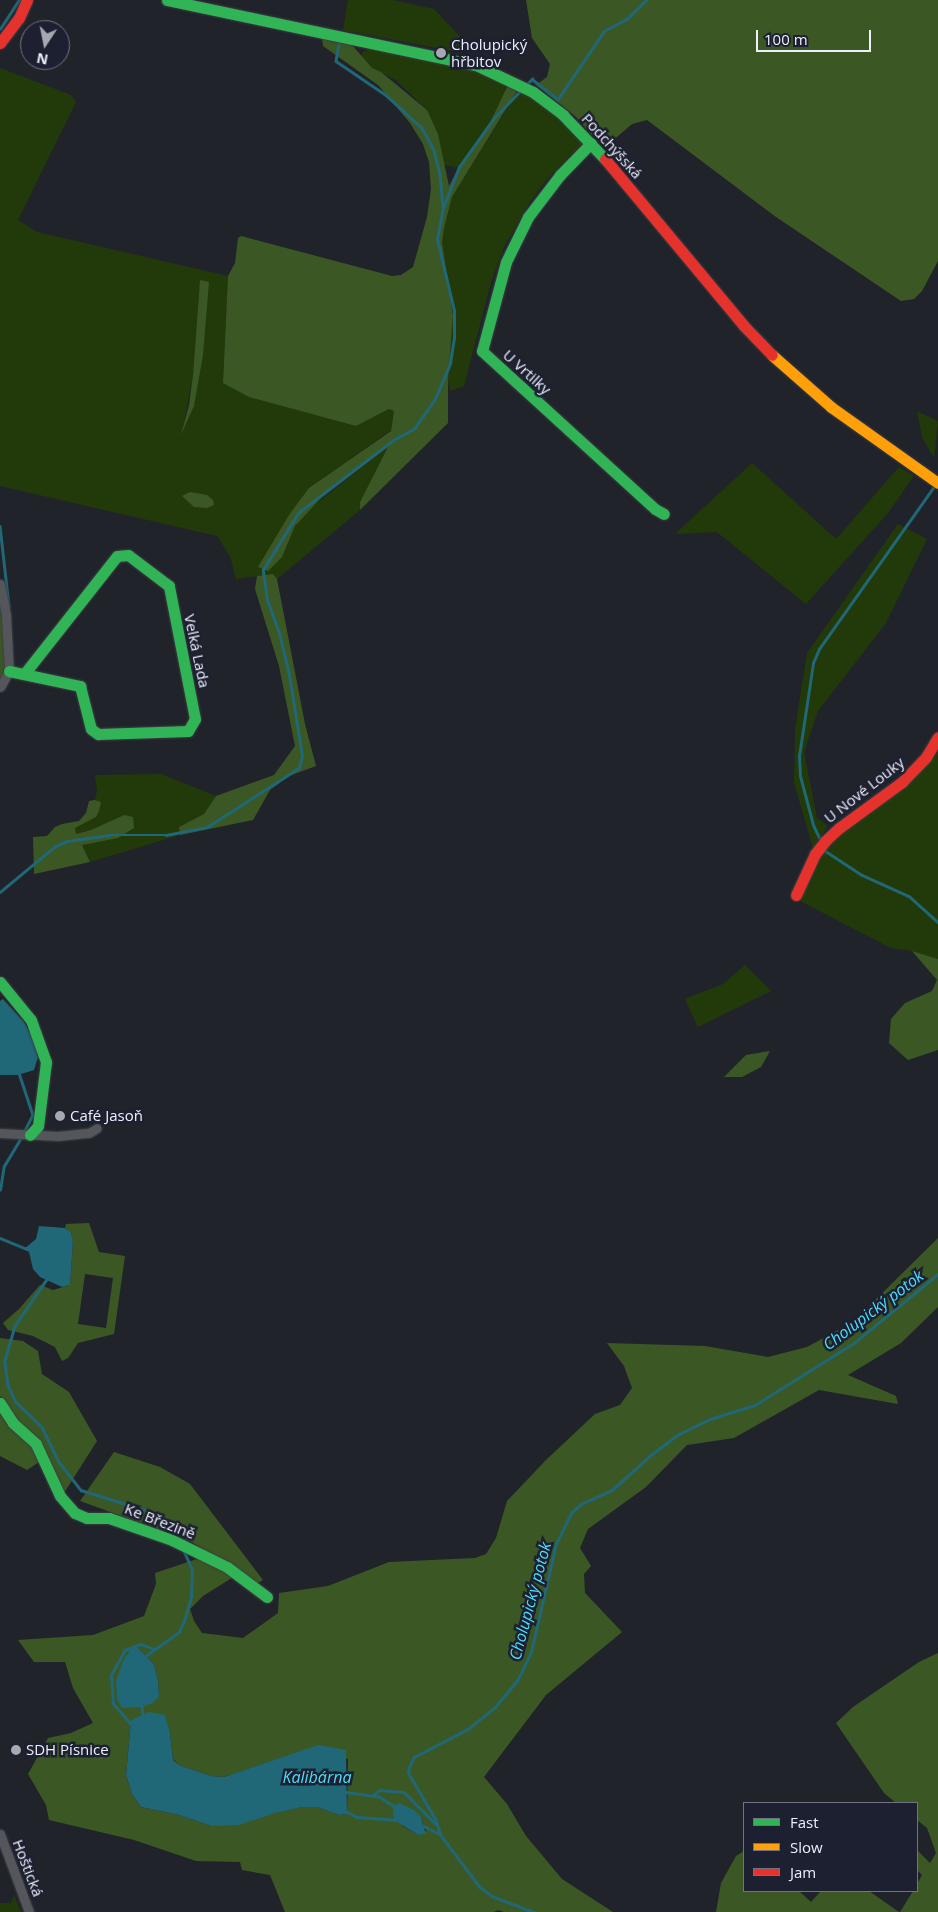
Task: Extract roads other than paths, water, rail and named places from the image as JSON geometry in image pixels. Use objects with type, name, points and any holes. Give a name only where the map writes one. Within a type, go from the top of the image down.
[{"type":"street","points":[[0,43],[19,18],[27,0]]},
{"type":"street","name":"Podchýšská","points":[[167,0],[476,65],[533,92],[563,115],[591,143],[744,326],[786,369],[831,407],[938,483]]},
{"type":"street","name":"U Vrtilky","points":[[591,143],[560,175],[528,217],[516,240],[506,262],[482,352],[655,509],[664,514]]},
{"type":"street","name":"Velká Lada","points":[[9,672],[80,686],[91,729],[98,734],[188,731],[195,719],[169,586],[128,555],[117,556],[24,674]]},
{"type":"street","points":[[0,584],[6,616],[9,672],[0,687]]},
{"type":"street","name":"U Nové Louky","points":[[796,895],[807,869],[825,840],[838,828],[902,782],[926,757],[938,737]]},
{"type":"street","points":[[0,982],[31,1020],[46,1062],[38,1126],[25,1135]]},
{"type":"street","points":[[0,1133],[58,1136],[89,1133],[97,1128]]},
{"type":"street","name":"Ke Březině","points":[[0,1403],[13,1423],[36,1444],[60,1496],[75,1513],[87,1518],[109,1518],[178,1542],[227,1567],[267,1597]]},
{"type":"street","name":"Hoštická","points":[[0,1834],[30,1912]]},
{"type":"water","points":[[3,999],[24,1022],[33,1039],[38,1057],[34,1070],[18,1075],[0,1075],[0,1001]]},
{"type":"water","points":[[39,1226],[65,1228],[71,1232],[73,1242],[70,1285],[62,1287],[40,1277],[33,1269],[29,1252],[24,1249],[36,1239]]},
{"type":"water","points":[[138,1648],[154,1664],[159,1696],[153,1703],[142,1707],[122,1708],[117,1699],[116,1681],[123,1661],[131,1649]]},
{"type":"water","name":"Kalibárna","points":[[149,1712],[165,1715],[170,1732],[173,1760],[179,1765],[211,1776],[224,1777],[318,1745],[346,1750],[347,1814],[339,1815],[317,1807],[303,1807],[275,1813],[239,1825],[211,1826],[179,1815],[141,1807],[132,1794],[126,1775],[131,1720]]},
{"type":"water","points":[[399,1803],[414,1810],[421,1817],[426,1834],[418,1835],[394,1820],[393,1807]]},
{"type":"waterway","points":[[0,29],[19,0]]},
{"type":"waterway","points":[[528,83],[532,79],[558,99],[604,31],[627,19],[646,0]]},
{"type":"waterway","points":[[339,44],[336,61],[386,95],[422,128],[434,150],[440,174],[443,206]]},
{"type":"waterway","points":[[0,892],[54,847],[67,841],[110,835],[166,835],[207,827],[299,768],[302,756],[289,675],[279,633],[267,600],[263,570],[298,513],[393,440],[414,429],[435,399],[450,363],[454,338],[454,311],[437,239],[443,208],[459,167],[494,118],[521,90]]},
{"type":"waterway","points":[[819,838],[813,825],[800,776],[799,756],[813,663],[819,649],[933,488]]},
{"type":"waterway","points":[[0,526],[9,606]]},
{"type":"waterway","points":[[824,850],[862,875],[909,896],[938,922]]},
{"type":"waterway","points":[[19,1073],[33,1115],[25,1131]]},
{"type":"waterway","points":[[0,1190],[4,1166],[22,1136]]},
{"type":"waterway","points":[[0,1238],[27,1249]]},
{"type":"waterway","name":"Cholupický potok","points":[[440,1834],[435,1819],[408,1773],[409,1767],[414,1757],[468,1729],[495,1707],[517,1681],[531,1652],[556,1544],[571,1513],[581,1504],[612,1490],[652,1454],[679,1434],[710,1419],[755,1405],[854,1343],[938,1274]]},
{"type":"waterway","points":[[48,1278],[15,1326],[5,1362],[8,1385],[16,1402],[42,1427],[59,1462],[81,1490],[158,1514],[170,1522],[175,1537]]},
{"type":"waterway","points":[[144,1657],[179,1632],[185,1618],[191,1597],[192,1570],[183,1550]]},
{"type":"waterway","points":[[133,1727],[113,1704],[111,1675],[125,1650],[141,1644],[154,1649]]},
{"type":"waterway","points":[[142,1704],[143,1716]]},
{"type":"waterway","points":[[373,1795],[380,1790],[404,1792],[436,1824]]},
{"type":"waterway","points":[[346,1792],[380,1797],[397,1808]]},
{"type":"waterway","points":[[346,1811],[357,1817],[396,1820]]},
{"type":"waterway","points":[[422,1825],[440,1834],[480,1887],[492,1896],[534,1912]]},
{"type":"place","name":"Cholupický hřbitov","points":[[441,53]]},
{"type":"place","name":"Café Jasoň","points":[[60,1116]]},
{"type":"place","name":"SDH Písnice","points":[[16,1750]]}]
